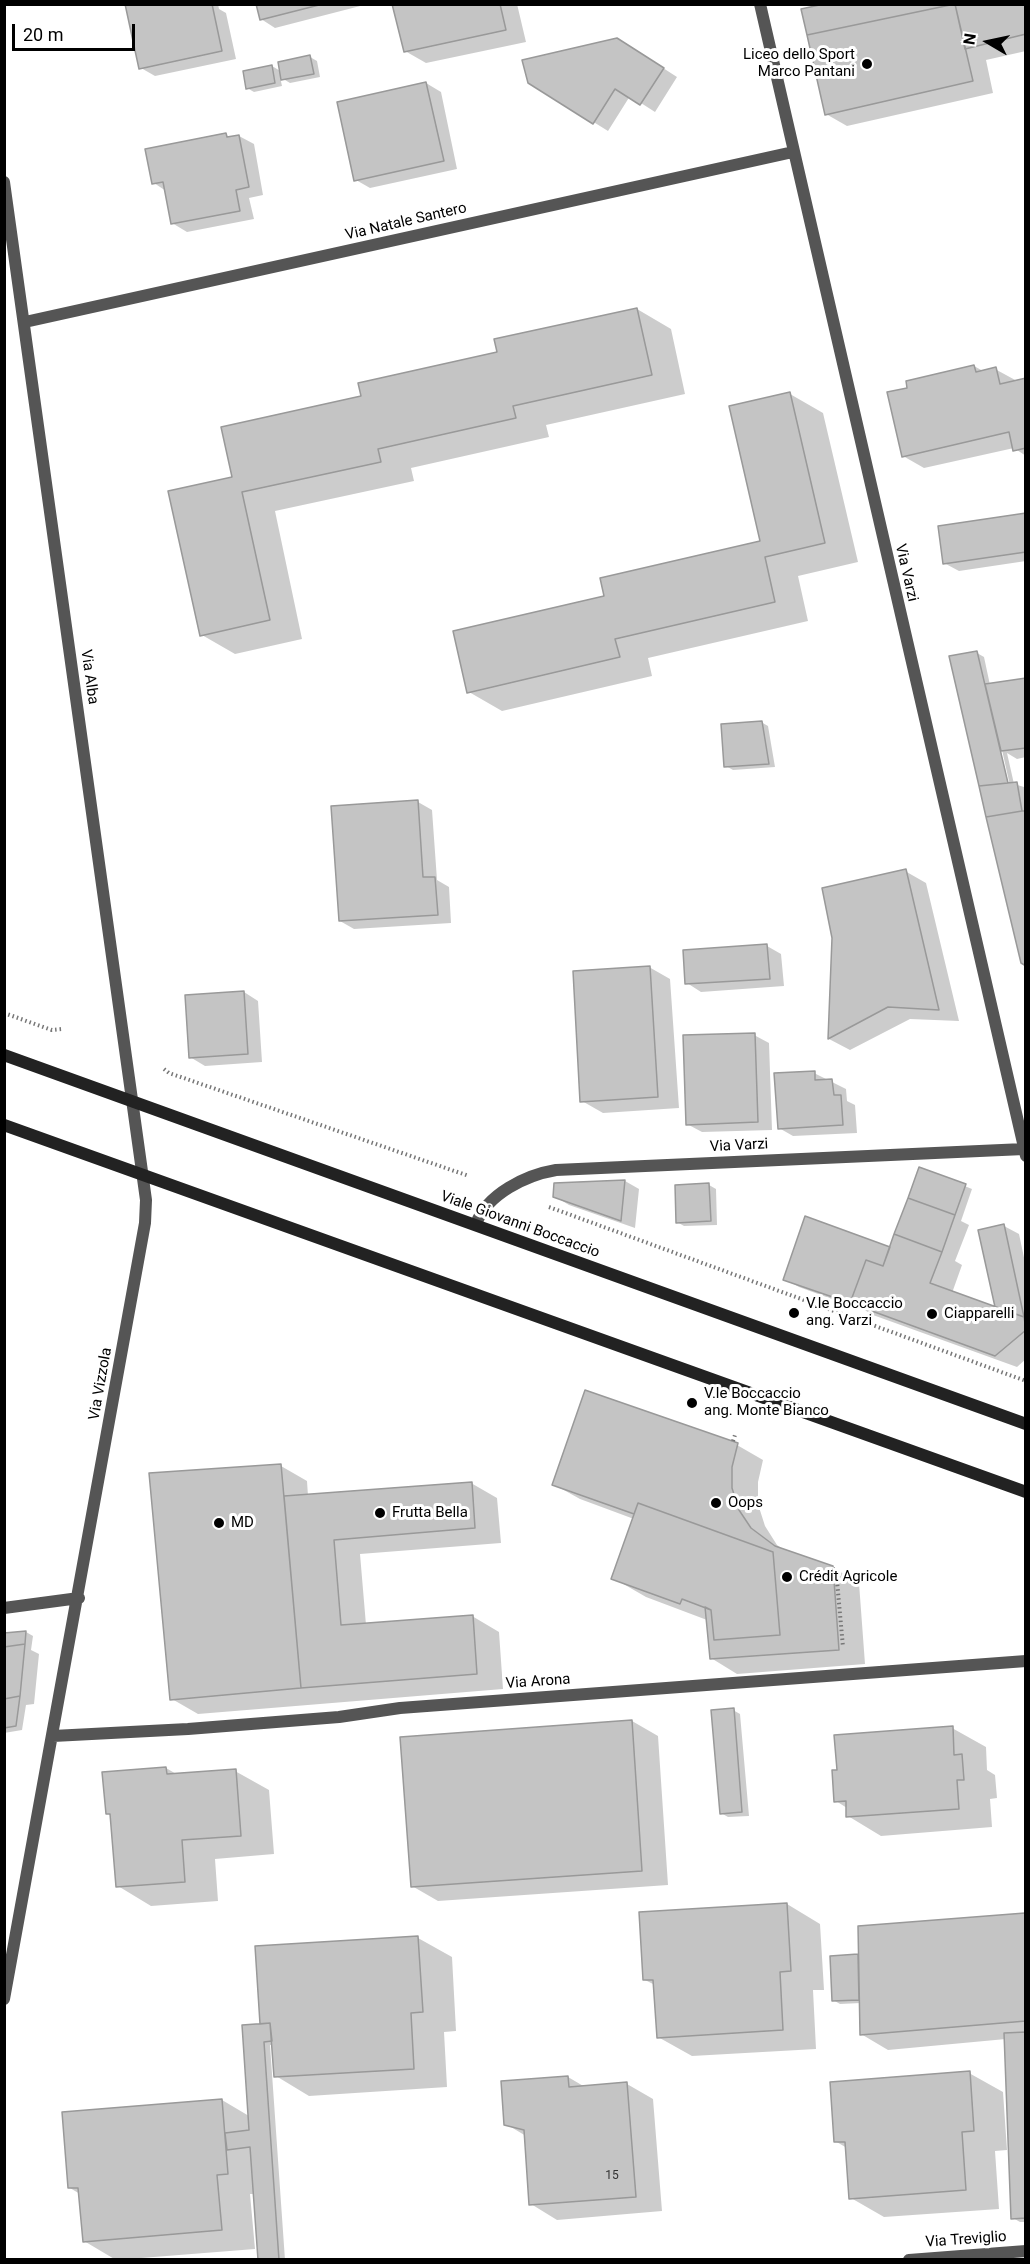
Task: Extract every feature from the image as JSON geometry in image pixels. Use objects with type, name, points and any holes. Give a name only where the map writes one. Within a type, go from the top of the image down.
[{"type":"street","name":"Via Varzi","points":[[476,1224],[489,1203],[506,1190],[535,1175],[556,1170],[1025,1152],[760,4]]},
{"type":"street","name":"Via Natale Santero","points":[[25,322],[793,152]]},
{"type":"street","name":"Via Alba","points":[[4,182],[143,1175]]},
{"type":"street","name":"Viale Giovanni Boccaccio","points":[[4,1055],[1026,1424]]},
{"type":"street","points":[[4,1125],[1026,1492]]},
{"type":"street","name":"Via Vizzola","points":[[4,1999],[145,1223],[146,1200],[143,1175]]},
{"type":"street","points":[[4,1608],[78,1598]]},
{"type":"street","name":"Via Arona","points":[[53,1736],[188,1729],[339,1717],[411,1707],[1026,1662]]},
{"type":"street","name":"Via Treviglio","points":[[909,2259],[1026,2251]]},
{"type":"path","points":[[4,1013],[52,1030],[62,1029]]},
{"type":"path","points":[[164,1069],[169,1073],[469,1176]]},
{"type":"path","points":[[549,1207],[1026,1381]]},
{"type":"path","points":[[733,1442],[735,1435]]},
{"type":"path","points":[[833,1569],[836,1570],[843,1654]]},
{"type":"building","points":[[125,4],[212,4],[222,51],[139,69]]},
{"type":"building","points":[[256,4],[323,4],[260,20]]},
{"type":"building","points":[[392,4],[500,4],[506,30],[404,52]]},
{"type":"building","points":[[824,4],[955,4],[807,35],[801,9]]},
{"type":"building","points":[[955,4],[973,81],[825,115],[807,35]]},
{"type":"building","points":[[955,4],[1026,4],[1026,34],[965,49]]},
{"type":"building","points":[[617,38],[664,68],[640,105],[615,89],[593,124],[528,83],[522,60]]},
{"type":"building","points":[[310,55],[314,74],[281,80],[278,62]]},
{"type":"building","points":[[272,65],[275,83],[246,89],[243,71]]},
{"type":"building","points":[[426,82],[444,161],[354,181],[337,102]]},
{"type":"building","points":[[226,133],[227,137],[239,135],[249,187],[236,190],[240,211],[171,224],[163,182],[152,184],[145,149]]},
{"type":"building","points":[[637,308],[652,375],[513,406],[516,418],[378,449],[381,462],[242,492],[270,620],[200,636],[168,491],[232,477],[221,427],[361,396],[358,383],[497,352],[494,339]]},
{"type":"building","points":[[974,365],[976,372],[996,367],[1000,384],[1026,378],[1026,448],[1013,451],[1009,432],[902,457],[887,392],[907,388],[906,381]]},
{"type":"building","points":[[790,392],[825,543],[765,557],[775,602],[615,639],[620,657],[467,693],[453,631],[604,596],[600,578],[760,541],[729,406]]},
{"type":"building","points":[[1026,513],[1026,552],[943,564],[938,526]]},
{"type":"building","points":[[977,651],[1008,783],[979,786],[949,656]]},
{"type":"building","points":[[1026,678],[1026,748],[1001,751],[985,684]]},
{"type":"building","points":[[762,721],[769,764],[724,767],[721,724]]},
{"type":"building","points":[[1017,782],[1022,811],[986,817],[979,786]]},
{"type":"building","points":[[418,800],[423,877],[435,877],[438,915],[339,921],[331,806]]},
{"type":"building","points":[[1026,811],[1026,966],[1021,963],[986,817]]},
{"type":"building","points":[[906,869],[939,1010],[888,1007],[828,1039],[832,938],[822,888]]},
{"type":"building","points":[[767,944],[770,979],[685,984],[683,950]]},
{"type":"building","points":[[650,966],[658,1097],[580,1102],[573,971]]},
{"type":"building","points":[[244,991],[248,1054],[189,1058],[185,995]]},
{"type":"building","points":[[755,1033],[758,1122],[686,1125],[683,1035]]},
{"type":"building","points":[[815,1071],[815,1080],[832,1079],[834,1095],[841,1095],[843,1125],[778,1129],[774,1073]]},
{"type":"building","points":[[919,1167],[966,1184],[955,1215],[908,1198]]},
{"type":"building","points":[[625,1180],[621,1221],[553,1197],[554,1183]]},
{"type":"building","points":[[709,1183],[711,1221],[676,1223],[675,1185]]},
{"type":"building","points":[[908,1198],[955,1215],[942,1252],[894,1234]]},
{"type":"building","points":[[805,1216],[890,1247],[883,1266],[866,1260],[850,1303],[783,1280]]},
{"type":"building","points":[[1004,1224],[1024,1317],[995,1307],[978,1230]]},
{"type":"building","points":[[894,1234],[942,1252],[930,1283],[1024,1317],[1026,1330],[995,1356],[850,1303],[866,1260],[883,1266]]},
{"type":"building","points":[[585,1390],[738,1443],[732,1467],[732,1488],[739,1510],[751,1528],[775,1546],[833,1566],[839,1650],[710,1659],[705,1607],[711,1610],[714,1640],[780,1635],[773,1552],[638,1503],[634,1514],[552,1485]]},
{"type":"building","points":[[281,1464],[301,1688],[170,1700],[149,1473]]},
{"type":"building","points":[[472,1482],[475,1528],[334,1540],[341,1625],[473,1615],[477,1674],[301,1688],[284,1496]]},
{"type":"building","points":[[638,1503],[773,1552],[780,1635],[714,1640],[711,1610],[682,1599],[680,1604],[611,1579]]},
{"type":"building","points":[[26,1631],[25,1644],[4,1647],[4,1633]]},
{"type":"building","points":[[25,1644],[20,1696],[4,1699],[4,1647]]},
{"type":"building","points":[[20,1696],[16,1726],[4,1728],[4,1699]]},
{"type":"building","points":[[734,1708],[742,1812],[720,1814],[711,1710]]},
{"type":"building","points":[[632,1720],[642,1871],[411,1887],[400,1737]]},
{"type":"building","points":[[953,1726],[954,1755],[962,1754],[964,1780],[957,1780],[959,1809],[846,1817],[846,1801],[834,1802],[832,1770],[837,1770],[834,1735]]},
{"type":"building","points":[[166,1767],[167,1774],[236,1769],[241,1836],[182,1840],[185,1882],[116,1887],[110,1814],[106,1814],[102,1772]]},
{"type":"building","points":[[787,1903],[791,1971],[780,1972],[783,2030],[657,2038],[653,1980],[643,1980],[639,1912]]},
{"type":"building","points":[[1025,1913],[1026,2021],[860,2035],[858,1926]]},
{"type":"building","points":[[418,1936],[423,2012],[411,2013],[414,2069],[274,2077],[270,2023],[260,2024],[255,1946]]},
{"type":"building","points":[[858,1954],[859,2000],[832,2001],[830,1956]]},
{"type":"building","points":[[270,2023],[272,2041],[264,2042],[279,2260],[258,2260],[250,2147],[227,2150],[225,2133],[249,2130],[242,2025]]},
{"type":"building","points":[[1026,2032],[1026,2218],[1011,2219],[1004,2033]]},
{"type":"building","points":[[970,2071],[974,2131],[962,2132],[966,2190],[849,2199],[845,2142],[834,2142],[830,2082]]},
{"type":"building","points":[[568,2076],[569,2087],[627,2082],[636,2197],[529,2205],[524,2130],[504,2125],[501,2081]]},
{"type":"building","points":[[222,2099],[228,2174],[217,2175],[222,2230],[83,2242],[78,2188],[68,2188],[62,2112]]},
{"type":"place","name":"Liceo dello Sport Marco Pantani","points":[[867,64]]},
{"type":"place","name":"V.le Boccaccio ang. Varzi","points":[[794,1313]]},
{"type":"place","name":"Ciapparelli","points":[[932,1314]]},
{"type":"place","name":"V.le Boccaccio ang. Monte Bianco","points":[[692,1403]]},
{"type":"place","name":"Oops","points":[[716,1503]]},
{"type":"place","name":"Frutta Bella","points":[[380,1513]]},
{"type":"place","name":"MD","points":[[219,1523]]},
{"type":"place","name":"Crédit Agricole","points":[[787,1577]]}]
